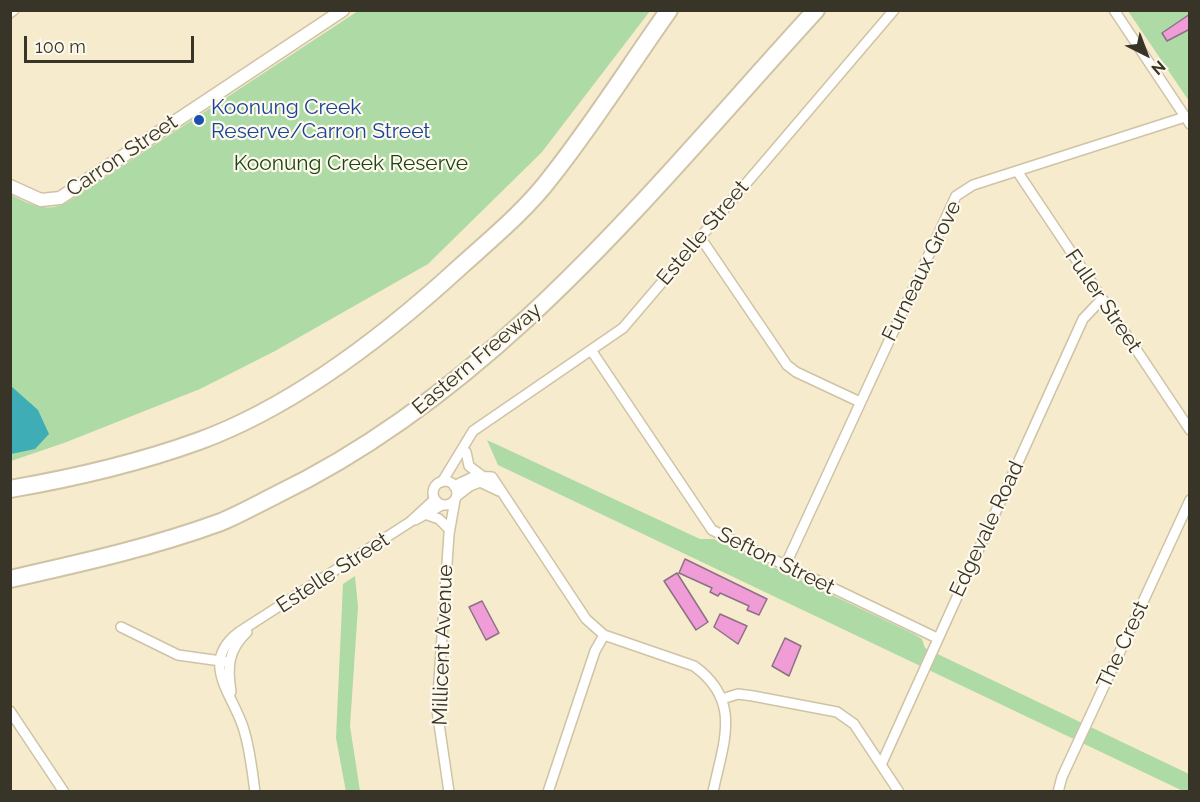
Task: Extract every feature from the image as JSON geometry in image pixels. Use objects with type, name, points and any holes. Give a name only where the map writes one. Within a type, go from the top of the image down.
[{"type":"highway","points":[[10,489],[63,480],[201,441],[264,410],[317,379],[405,316],[496,234],[551,178],[669,10]]},
{"type":"highway","name":"Eastern Freeway","points":[[10,579],[101,558],[222,521],[322,473],[406,418],[461,378],[578,271],[816,10]]},
{"type":"street","name":"Carron Street","points":[[10,186],[37,198],[52,200],[69,193],[343,10]]},
{"type":"street","name":"Estelle Street","points":[[450,484],[468,437],[623,328],[894,10]]},
{"type":"street","points":[[1114,10],[1188,121]]},
{"type":"street","name":"Furneaux Grove","points":[[785,566],[952,200],[967,188],[1017,171],[1188,121]]},
{"type":"street","name":"Fuller Street","points":[[1017,171],[1190,430]]},
{"type":"street","points":[[700,237],[787,365],[796,372],[860,402]]},
{"type":"street","name":"Edgevale Road","points":[[881,765],[1083,319],[1102,299]]},
{"type":"street","name":"Sefton Street","points":[[591,350],[708,527],[715,533],[937,638]]},
{"type":"street","name":"Estelle Street","points":[[450,484],[466,452],[484,424]]},
{"type":"street","points":[[466,452],[469,466],[481,475]]},
{"type":"street","points":[[503,495],[490,485],[480,482],[470,486],[456,498],[440,503],[435,489],[481,475],[492,477],[589,624],[604,635],[694,666],[705,675],[722,699],[727,712],[713,792]]},
{"type":"street","points":[[450,484],[456,498]]},
{"type":"street","name":"Millicent Avenue","points":[[449,792],[437,710],[448,531],[456,498]]},
{"type":"street","name":"The Crest","points":[[1058,792],[1062,777],[1190,500]]},
{"type":"street","name":"Estelle Street","points":[[410,522],[428,514],[440,503]]},
{"type":"street","name":"Estelle Street","points":[[224,661],[255,624],[440,503]]},
{"type":"street","name":"Millicent Avenue","points":[[440,503],[448,531]]},
{"type":"street","points":[[428,514],[439,519],[448,531]]},
{"type":"street","points":[[121,627],[178,655],[224,661],[232,698],[245,736],[255,792]]},
{"type":"street","points":[[548,792],[595,651],[604,635]]},
{"type":"street","points":[[722,699],[743,694],[837,712],[854,724],[899,792]]},
{"type":"street","points":[[10,711],[64,792]]},
{"type":"green space","name":"Koonung Creek Reserve","points":[[358,11],[650,11],[542,152],[428,264],[275,351],[200,389],[64,443],[11,461],[11,195],[44,207],[66,203]]},
{"type":"green space","points":[[1128,11],[1189,11],[1189,101],[1187,98]]},
{"type":"green space","points":[[487,440],[700,539],[714,539],[914,634],[922,639],[925,648],[1189,774],[1189,791],[1183,791],[498,465]]},
{"type":"green space","points":[[355,576],[358,607],[350,726],[360,791],[346,792],[336,738],[343,584]]},
{"type":"water","points":[[11,386],[38,410],[49,434],[35,449],[11,454]]},
{"type":"building","points":[[1190,14],[1190,29],[1167,41],[1162,33]]},
{"type":"building","points":[[685,559],[767,599],[759,615],[747,610],[749,606],[720,593],[718,596],[710,592],[712,588],[679,573]]},
{"type":"building","points":[[677,573],[708,622],[696,630],[664,581]]},
{"type":"building","points":[[482,601],[499,633],[486,640],[469,607]]},
{"type":"building","points":[[720,614],[747,626],[738,644],[714,627]]},
{"type":"building","points":[[785,638],[801,646],[789,676],[772,666]]},
{"type":"place","name":"Koonung Creek Reserve/Carron Street","points":[[199,120]]}]
